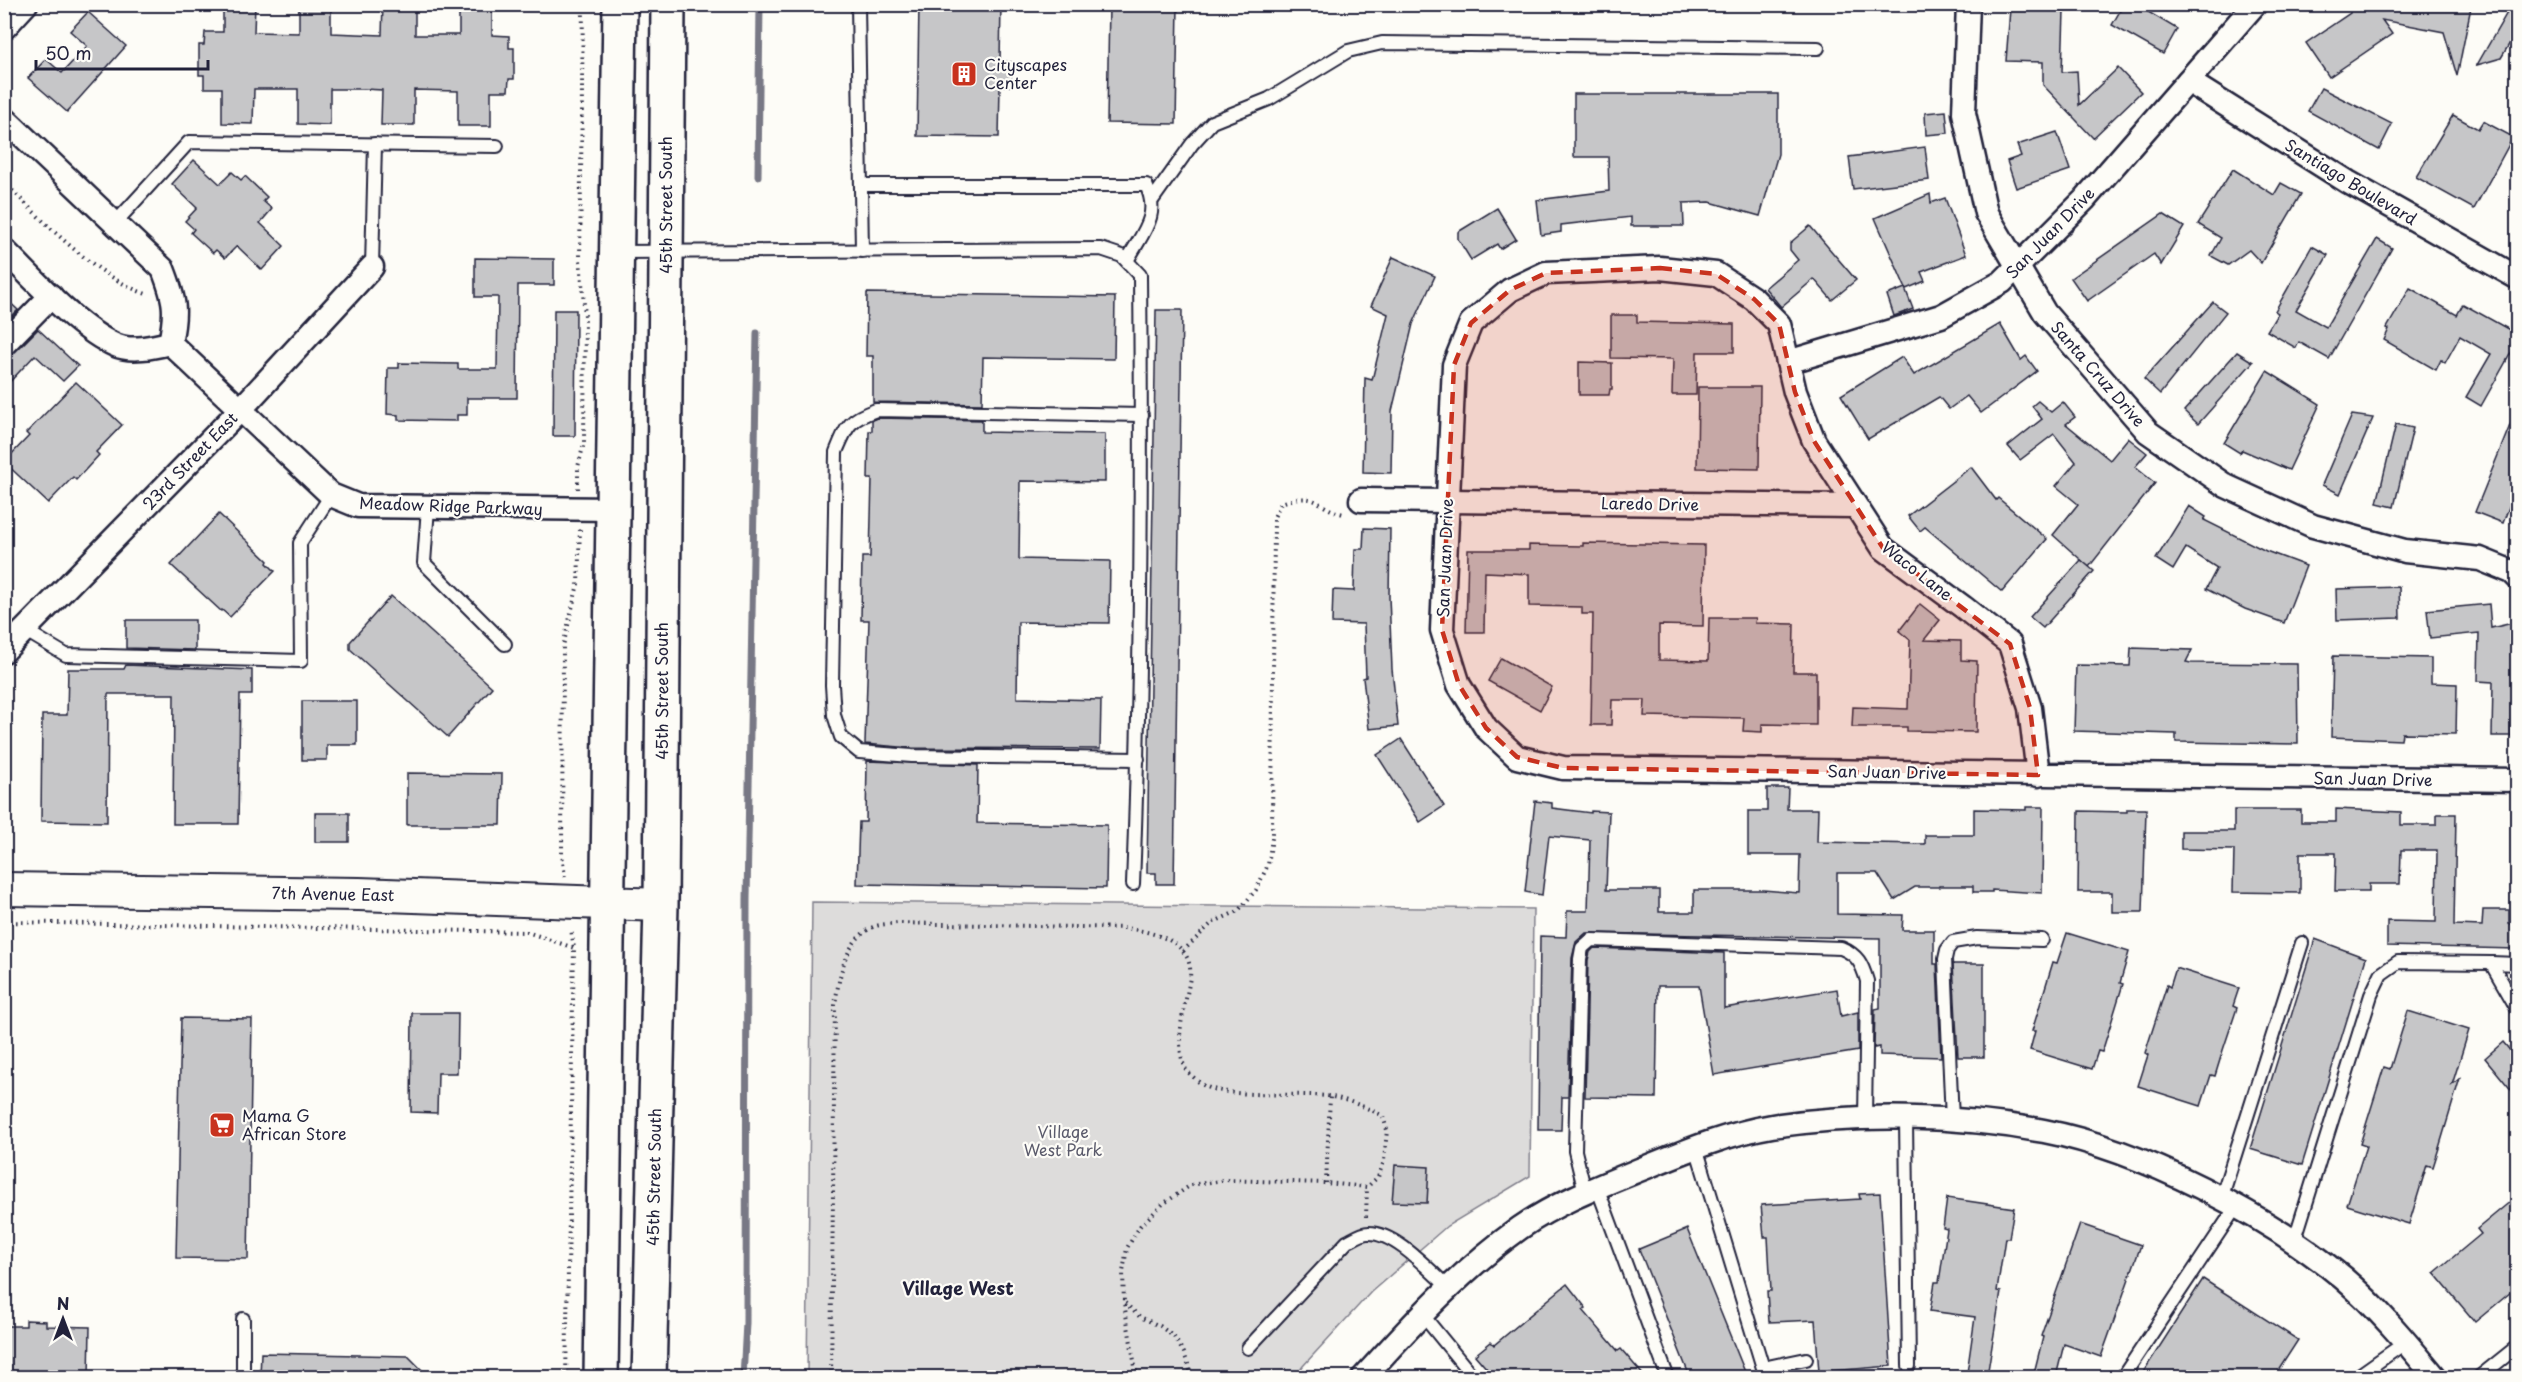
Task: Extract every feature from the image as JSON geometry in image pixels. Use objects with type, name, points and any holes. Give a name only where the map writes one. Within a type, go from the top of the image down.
[{"type":"main road","points":[[602,1377],[620,4]]},
{"type":"main road","name":"45th Street South","points":[[649,1377],[661,905],[668,4]]},
{"type":"street","points":[[4,28],[26,4]]},
{"type":"street","name":"Santa Cruz Drive","points":[[1968,4],[1965,113],[1986,213],[2045,313],[2148,432],[2226,486],[2313,526],[2404,551],[2480,559],[2512,572],[2517,578]]},
{"type":"street","name":"San Juan Drive","points":[[2255,4],[2084,200],[2002,282],[1941,316],[1788,362],[1779,324],[1754,299],[1716,274],[1660,268],[1546,273],[1510,290],[1471,324],[1454,365],[1442,630],[1459,685],[1486,728],[1517,757],[1563,768],[2517,780]]},
{"type":"street","name":"Santiago Boulevard","points":[[2187,81],[2348,182],[2517,278]]},
{"type":"street","points":[[4,118],[117,222],[163,269],[176,316],[170,343],[148,349],[116,346],[90,330],[4,250]]},
{"type":"street","name":"23rd Street East","points":[[4,651],[240,410],[372,267]]},
{"type":"street","points":[[4,344],[51,296]]},
{"type":"street","name":"Meadow Ridge Parkway","points":[[170,343],[331,495],[358,506],[614,509]]},
{"type":"street","name":"Waco Lane","points":[[1788,362],[1795,392],[1814,441],[1883,548],[2010,644],[2030,708],[2038,775]]},
{"type":"street","name":"Laredo Drive","points":[[1361,500],[1854,506]]},
{"type":"street","name":"7th Avenue East","points":[[4,889],[359,894],[661,905]]},
{"type":"street","points":[[1363,1377],[1448,1287],[1521,1227],[1591,1190],[1696,1147],[1771,1126],[1865,1119],[1906,1119],[1952,1120],[2045,1132],[2108,1148],[2167,1172],[2228,1203],[2294,1242],[2343,1279],[2406,1342],[2436,1377]]},
{"type":"lane","points":[[858,4],[862,251]]},
{"type":"lane","points":[[1127,261],[1151,217],[1153,199],[1192,144],[1212,122],[1269,99],[1348,51],[1382,43],[1818,48]]},
{"type":"lane","points":[[117,222],[189,142],[497,146]]},
{"type":"lane","points":[[372,267],[375,144]]},
{"type":"lane","points":[[861,185],[1146,185],[1153,199]]},
{"type":"lane","points":[[617,252],[1101,249],[1122,256],[1140,274],[1142,415],[1138,759],[1133,884]]},
{"type":"lane","points":[[1138,759],[912,756],[858,752],[841,737],[834,715],[832,686],[836,452],[844,432],[855,418],[876,410],[1142,415]]},
{"type":"lane","points":[[26,631],[66,655],[301,661],[300,543],[331,495]]},
{"type":"lane","points":[[428,507],[424,563],[505,644]]},
{"type":"lane","points":[[1952,1120],[1945,959],[1947,950],[1953,942],[1977,938],[2042,940]]},
{"type":"lane","points":[[1668,1377],[1575,1151],[1582,948],[1591,940],[1841,948],[1852,952],[1862,963],[1867,981],[1865,1119]]},
{"type":"lane","points":[[2122,1377],[2228,1203],[2302,943]]},
{"type":"lane","points":[[2294,1242],[2371,995],[2381,974],[2398,962],[2517,964]]},
{"type":"lane","points":[[2491,963],[2517,1010]]},
{"type":"lane","points":[[1906,1119],[1909,1366]]},
{"type":"lane","points":[[1696,1147],[1763,1368],[1806,1359]]},
{"type":"lane","points":[[1248,1348],[1347,1242],[1366,1233],[1383,1235],[1400,1246],[1448,1287]]},
{"type":"lane","points":[[1421,1313],[1474,1377]]},
{"type":"lane","points":[[243,1319],[243,1377]]},
{"type":"lane","points":[[2355,1377],[2406,1342]]},
{"type":"lane","points":[[2478,1377],[2517,1346]]},
{"type":"path","points":[[578,477],[584,443],[585,316],[580,260],[584,4]]},
{"type":"path","points":[[4,182],[57,233],[98,266],[137,291],[174,303]]},
{"type":"path","points":[[1183,951],[1212,923],[1238,911],[1256,891],[1268,865],[1272,838],[1274,517],[1281,503],[1297,498],[1315,500],[1340,514],[1358,516],[1361,500]]},
{"type":"path","points":[[562,854],[563,646],[578,584],[580,534]]},
{"type":"path","points":[[4,922],[527,932],[574,948],[566,1377]]},
{"type":"path","points":[[831,1377],[835,1005],[839,977],[848,954],[859,936],[875,926],[897,923],[1125,928],[1150,932],[1170,940],[1183,951],[1190,964],[1190,977],[1180,1028],[1180,1052],[1187,1070],[1204,1086],[1224,1091],[1330,1097],[1369,1108],[1383,1116],[1388,1130],[1384,1161],[1378,1177],[1366,1187],[1326,1183],[1223,1180],[1191,1185],[1163,1204],[1140,1226],[1127,1248],[1123,1272],[1124,1303],[1137,1377]]},
{"type":"path","points":[[1326,1183],[1330,1097]]},
{"type":"path","points":[[1366,1187],[1366,1233]]},
{"type":"path","points":[[1124,1303],[1140,1317],[1160,1326],[1174,1337],[1184,1353],[1193,1377]]},
{"type":"highlighted area","points":[[1660,268],[1716,274],[1754,299],[1779,324],[1795,392],[1814,441],[1883,548],[2010,644],[2030,708],[2038,775],[1563,768],[1517,757],[1486,728],[1459,685],[1442,630],[1454,365],[1471,323],[1510,290],[1546,273]]},
{"type":"green space","name":"Village West Park","points":[[812,902],[1533,909],[1530,1176],[1447,1226],[1371,1292],[1295,1377],[807,1378]]},
{"type":"building","points":[[223,4],[255,4],[254,32],[299,33],[299,4],[331,4],[331,33],[382,35],[383,4],[415,4],[415,35],[459,35],[459,4],[492,4],[492,35],[509,36],[509,48],[514,48],[514,79],[509,79],[508,91],[491,91],[491,126],[458,126],[458,91],[414,90],[414,125],[381,125],[382,90],[364,89],[330,89],[330,125],[298,124],[298,89],[254,89],[253,124],[222,123],[222,88],[204,88],[204,75],[199,75],[199,45],[204,45],[205,32],[223,32]]},
{"type":"building","name":"Cityscapes Center","points":[[919,4],[1001,4],[1000,61],[1011,62],[1011,86],[1000,86],[999,137],[917,136]]},
{"type":"building","points":[[1109,4],[1178,4],[1176,124],[1107,123]]},
{"type":"building","points":[[2124,4],[2135,4],[2177,29],[2163,54],[2112,25]]},
{"type":"building","points":[[2350,4],[2456,4],[2471,7],[2457,76],[2444,32],[2382,20],[2392,34],[2329,77],[2306,43],[2350,13]]},
{"type":"building","points":[[2512,4],[2517,4],[2517,31],[2501,58],[2477,65]]},
{"type":"building","points":[[2010,9],[2064,11],[2062,72],[2077,71],[2079,105],[2118,68],[2141,92],[2093,138],[2043,85],[2043,62],[2006,61]]},
{"type":"building","points":[[88,12],[126,46],[67,112],[28,78],[46,59],[62,73],[87,46],[70,31]]},
{"type":"building","points":[[2321,88],[2392,124],[2379,150],[2308,111]]},
{"type":"building","points":[[1574,94],[1778,94],[1778,154],[1760,216],[1710,202],[1683,203],[1684,226],[1631,226],[1631,217],[1561,225],[1561,232],[1541,235],[1537,200],[1609,191],[1608,157],[1574,157]]},
{"type":"building","points":[[1946,111],[1948,133],[1926,135],[1925,113]]},
{"type":"building","points":[[2453,115],[2478,129],[2483,121],[2513,137],[2474,209],[2416,177]]},
{"type":"building","points":[[2057,132],[2070,170],[2016,188],[2007,161],[2021,156],[2017,145]]},
{"type":"building","points":[[1925,147],[1929,180],[1853,189],[1849,157]]},
{"type":"building","points":[[194,160],[220,184],[232,172],[241,180],[245,176],[267,197],[263,201],[272,209],[260,223],[284,246],[262,270],[237,246],[225,258],[216,250],[213,253],[191,233],[194,229],[185,221],[197,208],[172,184]]},
{"type":"building","points":[[2233,169],[2274,195],[2281,183],[2301,194],[2261,263],[2249,250],[2228,265],[2211,256],[2221,238],[2198,224]]},
{"type":"building","points":[[1930,194],[1931,203],[1945,198],[1966,255],[1921,272],[1925,281],[1906,289],[1875,218]]},
{"type":"building","points":[[1497,208],[1516,239],[1500,249],[1497,244],[1471,260],[1458,239],[1458,232]]},
{"type":"building","points":[[2163,214],[2184,227],[2161,265],[2154,254],[2087,301],[2071,278]]},
{"type":"building","points":[[1810,226],[1856,280],[1832,300],[1814,279],[1781,307],[1765,288],[1798,260],[1790,250],[1790,243]]},
{"type":"building","points":[[2377,239],[2392,248],[2329,359],[2299,342],[2296,348],[2267,331],[2278,313],[2275,311],[2312,246],[2328,255],[2296,310],[2326,327]]},
{"type":"building","points":[[1393,257],[1435,276],[1413,324],[1392,411],[1391,473],[1363,472],[1365,378],[1372,380],[1388,314],[1371,306]]},
{"type":"building","points":[[475,258],[554,259],[554,285],[518,285],[517,398],[467,398],[467,415],[457,415],[457,421],[398,420],[398,415],[387,414],[388,368],[399,368],[399,363],[458,364],[458,369],[497,369],[498,297],[475,297]]},
{"type":"building","points":[[1905,288],[1913,309],[1894,316],[1887,295]]},
{"type":"building","points":[[2410,288],[2457,315],[2463,304],[2517,334],[2517,342],[2481,406],[2466,397],[2491,354],[2460,336],[2445,363],[2441,360],[2436,370],[2384,340],[2389,329],[2387,328]]},
{"type":"building","points":[[867,293],[1115,297],[1114,359],[983,357],[982,404],[873,402],[873,356],[866,356]]},
{"type":"building","points":[[4,297],[18,310],[4,324]]},
{"type":"building","points":[[2213,302],[2226,312],[2160,394],[2144,379]]},
{"type":"building","points":[[554,310],[576,310],[575,436],[553,436]]},
{"type":"building","points":[[1156,310],[1182,310],[1174,884],[1156,884],[1156,873],[1147,873]]},
{"type":"building","points":[[1611,315],[1637,315],[1637,322],[1734,324],[1734,352],[1697,352],[1696,395],[1672,395],[1673,359],[1611,358]]},
{"type":"building","points":[[2000,324],[2021,360],[2026,356],[2037,371],[1981,413],[1967,396],[1949,409],[1939,397],[1868,439],[1841,395],[1902,357],[1914,375]]},
{"type":"building","points":[[38,329],[78,366],[63,381],[35,355],[4,388],[4,357],[14,353]]},
{"type":"building","points":[[2237,352],[2253,362],[2198,424],[2184,411]]},
{"type":"building","points":[[1579,362],[1612,363],[1612,389],[1609,395],[1579,395]]},
{"type":"building","points":[[2267,371],[2320,404],[2289,470],[2242,450],[2240,453],[2224,443]]},
{"type":"building","points":[[76,382],[122,425],[96,452],[99,455],[76,480],[73,477],[48,503],[4,462],[29,436],[26,433]]},
{"type":"building","points":[[1698,387],[1760,387],[1759,469],[1697,468]]},
{"type":"building","points":[[2038,401],[2051,412],[2063,402],[2075,417],[2066,424],[2110,460],[2128,438],[2147,453],[2135,467],[2155,483],[2089,567],[2053,535],[2078,504],[2056,486],[2076,462],[2054,434],[2020,460],[2008,446],[2042,419],[2032,406]]},
{"type":"building","points":[[2517,408],[2517,486],[2503,523],[2475,512]]},
{"type":"building","points":[[2352,415],[2373,418],[2340,494],[2322,485]]},
{"type":"building","points":[[877,418],[982,420],[982,432],[1105,434],[1105,482],[1020,481],[1019,559],[1110,561],[1109,623],[1018,622],[1017,698],[1101,700],[1100,749],[912,748],[865,744],[869,620],[861,620],[862,557],[870,557],[872,479],[868,479],[869,431],[872,431],[872,420]]},
{"type":"building","points":[[2396,424],[2413,428],[2394,507],[2377,503]]},
{"type":"building","points":[[1971,467],[1996,500],[1998,498],[2047,539],[2002,592],[1925,527],[1920,531],[1908,516]]},
{"type":"building","points":[[2189,506],[2206,517],[2204,520],[2266,551],[2306,566],[2284,623],[2245,609],[2206,589],[2217,568],[2186,548],[2173,570],[2156,559]]},
{"type":"building","points":[[219,514],[268,561],[267,563],[275,571],[230,617],[171,565]]},
{"type":"building","points":[[1364,528],[1390,529],[1389,597],[1392,669],[1398,726],[1369,729],[1363,678],[1366,677],[1364,624],[1332,623],[1333,590],[1354,591],[1355,549],[1363,549]]},
{"type":"building","points":[[1583,543],[1704,545],[1703,626],[1659,625],[1659,660],[1708,661],[1709,618],[1756,618],[1755,623],[1794,624],[1793,672],[1816,672],[1816,725],[1762,724],[1762,732],[1743,731],[1744,718],[1644,716],[1645,700],[1612,700],[1611,725],[1591,725],[1593,614],[1582,614],[1582,607],[1529,606],[1529,574],[1485,572],[1484,632],[1466,632],[1468,550],[1529,550],[1529,545],[1583,546]]},
{"type":"building","points":[[2081,560],[2094,571],[2043,628],[2030,617]]},
{"type":"building","points":[[2399,587],[2400,618],[2337,620],[2336,589]]},
{"type":"building","points":[[391,596],[492,687],[448,737],[350,649],[350,642]]},
{"type":"building","points":[[1920,604],[1940,620],[1924,640],[1961,641],[1961,660],[1977,661],[1976,732],[1907,731],[1907,727],[1852,727],[1853,707],[1908,709],[1910,640],[1899,631]]},
{"type":"building","points":[[2489,604],[2491,628],[2517,622],[2517,641],[2513,642],[2511,736],[2492,736],[2493,682],[2478,681],[2479,633],[2430,638],[2427,610]]},
{"type":"building","points":[[126,620],[195,620],[195,650],[126,648]]},
{"type":"building","points":[[2131,648],[2192,650],[2186,662],[2191,663],[2297,664],[2298,744],[2176,742],[2176,734],[2074,731],[2076,665],[2130,666]]},
{"type":"building","points":[[2333,656],[2431,658],[2431,683],[2457,684],[2456,734],[2402,733],[2401,740],[2331,737]]},
{"type":"building","points":[[1501,658],[1552,687],[1540,710],[1488,681]]},
{"type":"building","points":[[126,665],[252,670],[252,695],[240,695],[238,824],[173,824],[174,694],[108,694],[107,822],[41,821],[42,715],[67,715],[68,669],[124,669]]},
{"type":"building","points":[[302,701],[357,701],[357,745],[327,745],[327,760],[302,760]]},
{"type":"building","points":[[1401,739],[1444,806],[1420,822],[1377,755]]},
{"type":"building","points":[[867,761],[978,765],[977,823],[1107,825],[1106,888],[857,884],[859,822],[866,822]]},
{"type":"building","points":[[407,773],[502,774],[501,825],[407,825]]},
{"type":"building","points":[[1767,788],[1788,788],[1787,809],[1818,809],[1817,842],[1925,844],[1925,835],[1974,835],[1974,809],[2026,810],[2026,807],[2043,807],[2042,893],[1992,890],[1992,892],[1973,892],[1973,886],[1915,887],[1894,900],[1877,873],[1837,873],[1837,914],[1903,915],[1902,930],[1934,930],[1934,964],[1937,964],[1941,1057],[1880,1055],[1880,1047],[1874,1048],[1875,1009],[1880,1008],[1880,938],[1586,933],[1576,942],[1572,958],[1568,1097],[1562,1097],[1561,1130],[1538,1130],[1540,936],[1566,937],[1567,911],[1588,911],[1590,840],[1549,836],[1542,895],[1525,892],[1535,801],[1552,803],[1552,808],[1591,813],[1591,811],[1609,812],[1606,890],[1659,890],[1659,912],[1694,912],[1694,890],[1763,890],[1799,893],[1800,855],[1748,855],[1748,811],[1767,811]]},
{"type":"building","points":[[2127,809],[2146,809],[2143,912],[2112,912],[2112,892],[2078,892],[2079,811],[2127,812]]},
{"type":"building","points":[[2336,809],[2401,812],[2401,825],[2437,825],[2437,814],[2456,814],[2454,925],[2482,926],[2483,910],[2509,910],[2509,924],[2517,924],[2517,949],[2387,946],[2387,921],[2436,922],[2437,850],[2401,850],[2400,884],[2369,884],[2369,891],[2335,891],[2336,853],[2300,853],[2300,893],[2233,892],[2234,850],[2181,849],[2181,831],[2234,831],[2234,810],[2301,810],[2301,822],[2336,822]]},
{"type":"building","points":[[315,813],[349,813],[349,842],[315,842]]},
{"type":"building","points":[[2067,933],[2129,952],[2120,983],[2123,984],[2102,1052],[2098,1051],[2092,1069],[2030,1050],[2035,1031],[2032,1031],[2053,962],[2057,963]]},
{"type":"building","points":[[2315,939],[2366,958],[2302,1165],[2250,1149]]},
{"type":"building","points":[[1594,948],[1724,953],[1724,1008],[1837,989],[1841,1016],[1858,1012],[1858,1051],[1714,1075],[1699,986],[1658,986],[1656,1098],[1585,1097],[1588,960]]},
{"type":"building","points":[[1953,964],[1984,964],[1984,1057],[1958,1057]]},
{"type":"building","points":[[2176,968],[2239,988],[2233,1006],[2237,1008],[2215,1076],[2211,1075],[2201,1106],[2138,1086],[2148,1055],[2145,1053],[2167,985],[2170,987]]},
{"type":"building","points":[[2408,1011],[2469,1030],[2452,1085],[2460,1078],[2439,1148],[2433,1167],[2427,1165],[2409,1224],[2347,1205],[2366,1146],[2360,1144],[2384,1067],[2390,1069]]},
{"type":"building","points":[[412,1013],[458,1013],[457,1073],[438,1073],[437,1113],[411,1112]]},
{"type":"building","points":[[181,1018],[252,1019],[248,1259],[176,1258]]},
{"type":"building","points":[[2503,1042],[2517,1059],[2517,1097],[2485,1058]]},
{"type":"building","points":[[1395,1165],[1429,1167],[1427,1203],[1392,1202]]},
{"type":"building","points":[[1880,1193],[1891,1366],[1819,1372],[1815,1320],[1769,1322],[1767,1291],[1771,1291],[1768,1237],[1764,1237],[1761,1205],[1860,1199],[1859,1194]]},
{"type":"building","points":[[2517,1196],[2517,1287],[2475,1322],[2434,1273],[2481,1234],[2477,1229]]},
{"type":"building","points":[[1947,1198],[2014,1208],[2009,1238],[2005,1238],[1997,1291],[2001,1292],[1987,1376],[1967,1373],[1975,1317],[1930,1311],[1935,1282],[1939,1282],[1947,1229],[1943,1228]]},
{"type":"building","points":[[2080,1224],[2141,1245],[2101,1357],[2064,1344],[2056,1377],[2033,1377],[2043,1337],[2041,1336]]},
{"type":"building","points":[[1687,1229],[1747,1377],[1690,1377],[1639,1249]]},
{"type":"building","points":[[2203,1279],[2298,1340],[2274,1377],[2140,1377]]},
{"type":"building","points":[[1567,1284],[1586,1308],[1583,1310],[1618,1351],[1621,1349],[1645,1377],[1494,1377],[1475,1355],[1491,1342],[1494,1345]]},
{"type":"building","points":[[26,1320],[46,1321],[46,1326],[90,1327],[89,1377],[4,1377],[4,1326],[26,1326]]},
{"type":"building","points":[[261,1353],[408,1356],[429,1377],[260,1377]]},
{"type":"waterway","points":[[758,176],[760,4]]},
{"type":"waterway","points":[[743,1378],[746,1323],[747,899],[757,333]]},
{"type":"place","name":"Cityscapes Center","points":[[964,74]]},
{"type":"place","name":"Mama G African Store","points":[[222,1125]]},
{"type":"district","name":"Village West","points":[[958,1289]]}]
